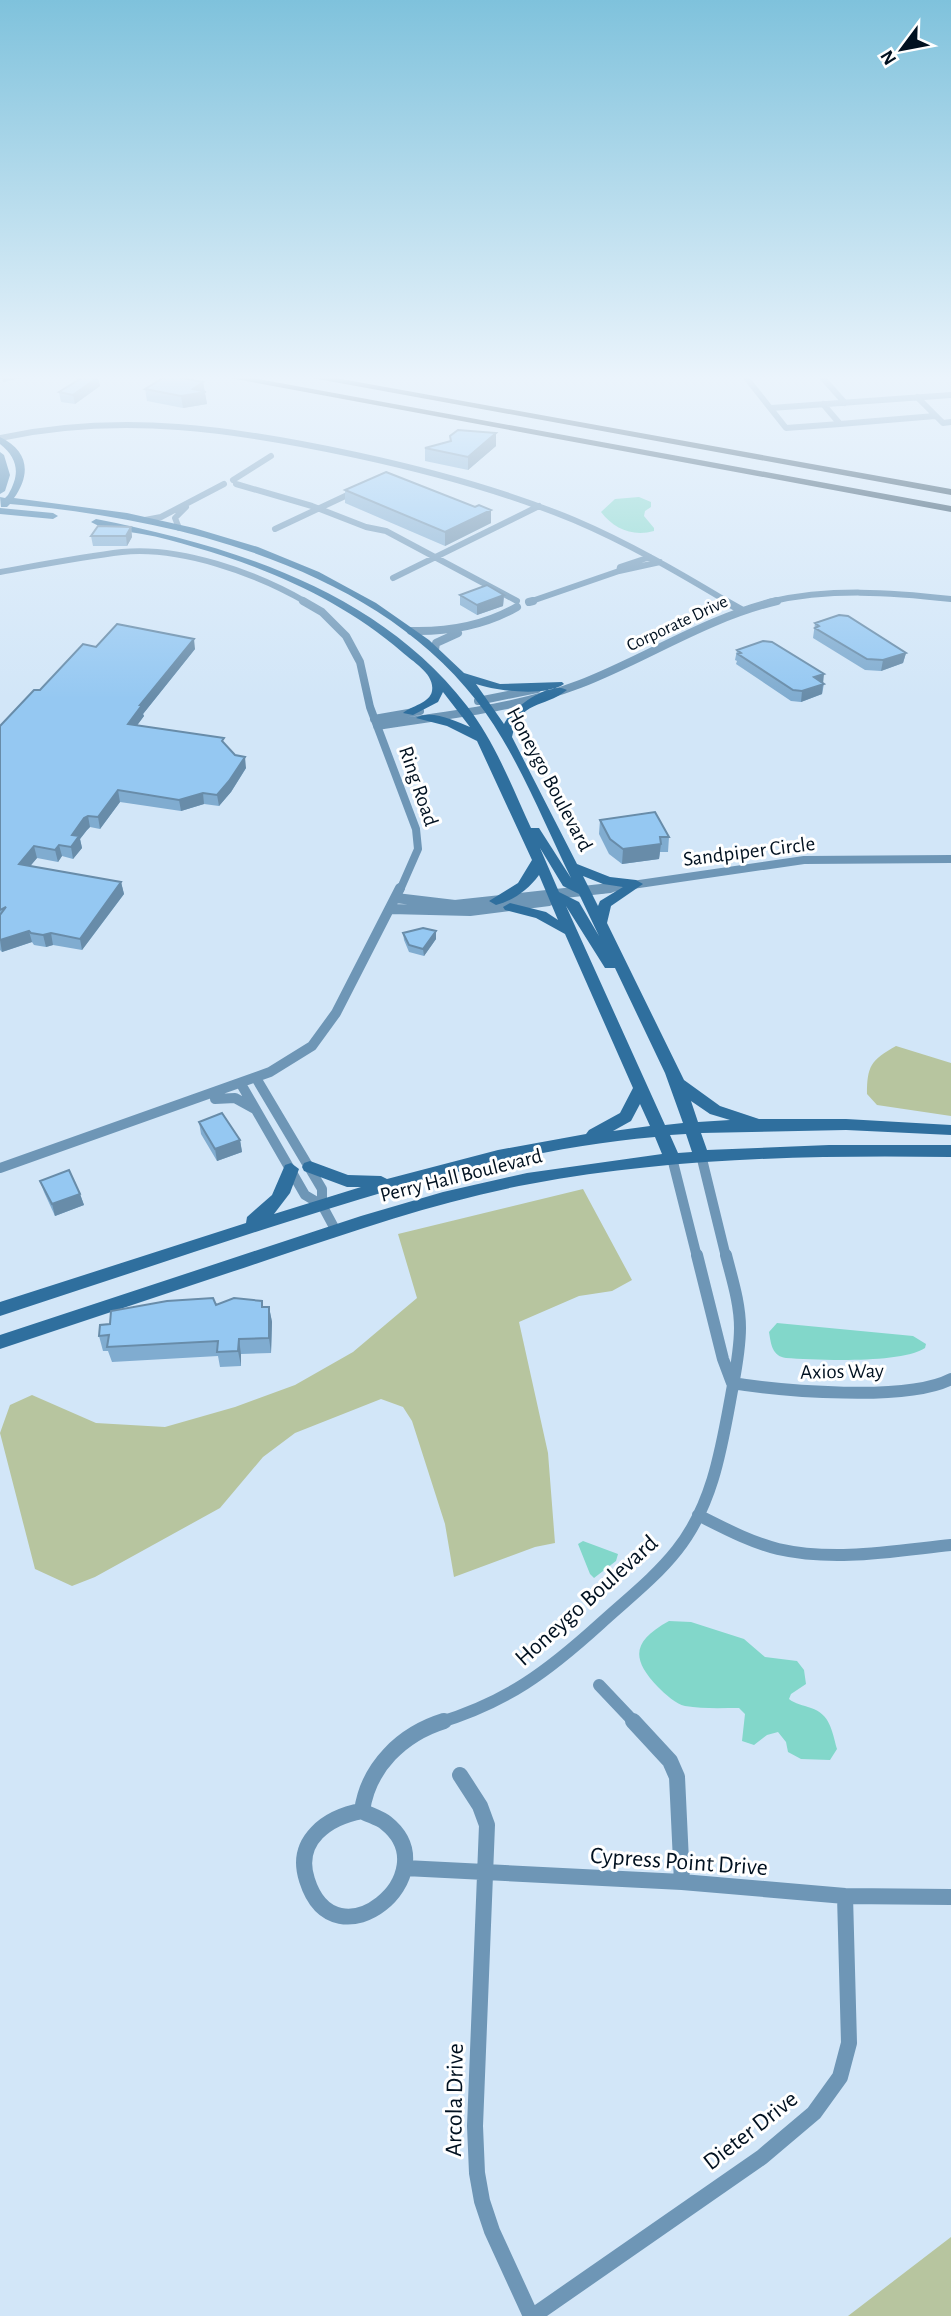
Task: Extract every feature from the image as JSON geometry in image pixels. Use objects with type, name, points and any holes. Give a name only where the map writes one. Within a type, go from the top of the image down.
[{"type":"highway","points":[[809,483],[951,509]]},
{"type":"highway","points":[[858,483],[951,500]]},
{"type":"highway","points":[[901,483],[951,492]]},
{"type":"main road","points":[[1,505],[18,483]]},
{"type":"main road","points":[[22,483],[23,490],[30,496],[72,508]]},
{"type":"main road","points":[[1,505],[85,510]]},
{"type":"main road","name":"Honeygo Boulevard","points":[[1,505],[72,508],[145,520],[272,556],[359,597],[435,650],[455,671],[474,706],[483,742],[557,897],[570,932],[673,1158]]},
{"type":"main road","name":"Honeygo Boulevard","points":[[1,505],[28,514],[108,524],[174,539],[236,557],[294,581],[355,614],[405,650],[436,679],[474,706],[506,738],[586,892],[677,1083],[701,1155]]},
{"type":"main road","points":[[0,519],[28,514]]},
{"type":"main road","points":[[294,581],[322,578]]},
{"type":"main road","points":[[405,650],[474,706],[511,765],[526,776]]},
{"type":"main road","points":[[455,671],[489,687],[560,687]]},
{"type":"main road","points":[[409,713],[434,700],[438,690],[436,679]]},
{"type":"main road","points":[[506,738],[508,724],[515,711],[560,687]]},
{"type":"main road","points":[[422,718],[445,720],[460,726],[483,742]]},
{"type":"main road","points":[[502,779],[568,883],[586,892]]},
{"type":"main road","points":[[496,901],[524,886],[539,859]]},
{"type":"main road","points":[[573,867],[608,881],[636,884]]},
{"type":"main road","points":[[600,923],[605,904],[636,884]]},
{"type":"main road","points":[[557,897],[574,905],[612,969],[634,994]]},
{"type":"main road","points":[[510,907],[541,915],[570,932]]},
{"type":"main road","points":[[677,1083],[715,1110],[765,1126]]},
{"type":"main road","points":[[569,1142],[608,1129],[626,1117],[641,1087]]},
{"type":"main road","name":"Perry Hall Boulevard","points":[[0,1309],[398,1181],[487,1158],[569,1142],[661,1130],[765,1126],[875,1125],[951,1130]]},
{"type":"main road","name":"Perry Hall Boulevard","points":[[0,1342],[336,1231],[468,1192],[590,1169],[701,1155],[834,1150],[951,1151]]},
{"type":"main road","points":[[310,1167],[347,1181],[398,1181]]},
{"type":"main road","points":[[234,1233],[278,1202],[291,1169]]},
{"type":"street","points":[[145,520],[161,517],[229,483]]},
{"type":"street","points":[[238,483],[386,531],[397,539],[437,557],[517,604],[527,607],[529,602],[619,571],[660,562]]},
{"type":"street","points":[[472,483],[587,526],[650,556],[741,610]]},
{"type":"street","points":[[275,529],[363,488]]},
{"type":"street","points":[[179,528],[175,518],[187,508],[185,505]]},
{"type":"street","points":[[393,578],[539,506]]},
{"type":"street","name":"Ring Road","points":[[0,570],[124,552],[153,551],[194,557],[260,580],[307,603],[327,616],[346,636],[360,662],[376,722],[418,836],[415,860],[325,1031],[294,1059],[241,1084],[0,1168]]},
{"type":"street","points":[[619,571],[620,567],[650,556]]},
{"type":"street","name":"Corporate Drive","points":[[474,706],[585,680],[641,657],[713,621],[773,601],[831,593],[905,594],[951,599]]},
{"type":"street","points":[[411,631],[435,632],[466,627],[517,604]]},
{"type":"street","points":[[435,650],[436,643],[463,631],[466,627]]},
{"type":"street","points":[[376,722],[409,713],[474,706]]},
{"type":"street","points":[[376,722],[422,718],[474,706]]},
{"type":"street","name":"Sandpiper Circle","points":[[557,897],[804,860],[951,859]]},
{"type":"street","points":[[396,898],[452,905],[557,897]]},
{"type":"street","points":[[390,909],[444,914],[510,907],[557,897]]},
{"type":"street","points":[[256,1078],[322,1189],[322,1205],[336,1231]]},
{"type":"street","points":[[241,1084],[305,1195],[322,1205]]},
{"type":"street","points":[[188,1103],[226,1097],[246,1102],[258,1111]]},
{"type":"street","name":"Honeygo Boulevard","points":[[362,1811],[365,1790],[395,1746],[426,1727],[471,1713],[522,1688],[559,1661],[677,1550],[698,1515],[717,1471],[740,1328],[737,1299],[701,1155]]},
{"type":"street","name":"Honeygo Boulevard","points":[[673,1158],[723,1359],[732,1383]]},
{"type":"street","name":"Axios Way","points":[[732,1383],[777,1391],[825,1393],[916,1389],[951,1379]]},
{"type":"street","points":[[698,1515],[738,1535],[779,1549],[863,1554],[951,1545]]},
{"type":"street","points":[[599,1685],[670,1761],[677,1777],[682,1882]]},
{"type":"street","name":"Arcola Drive","points":[[460,1775],[480,1806],[487,1825],[475,2126],[477,2162],[482,2199],[492,2231],[532,2316]]},
{"type":"street","points":[[362,1811],[377,1816],[390,1825],[399,1838],[405,1868],[393,1894],[374,1911],[357,1916],[341,1915],[326,1908],[313,1896],[305,1878],[303,1863],[312,1838],[329,1819],[345,1812],[362,1811]]},
{"type":"street","name":"Cypress Point Drive","points":[[405,1868],[682,1882],[845,1896],[951,1897]]},
{"type":"street","name":"Dieter Drive","points":[[532,2316],[762,2157],[814,2113],[840,2077],[849,2043],[845,1896]]},
{"type":"shaded area","points":[[639,497],[651,502],[651,507],[645,511],[644,516],[654,531],[639,533],[624,530],[601,512],[615,499]]},
{"type":"shaded area","points":[[896,1046],[951,1063],[951,1116],[877,1105],[867,1094],[872,1065],[881,1055]]},
{"type":"shaded area","points":[[583,1189],[632,1280],[612,1291],[579,1296],[519,1322],[548,1453],[555,1543],[535,1547],[454,1577],[445,1524],[412,1421],[403,1407],[381,1399],[295,1433],[263,1457],[220,1508],[95,1577],[72,1586],[35,1569],[0,1433],[10,1405],[32,1395],[96,1423],[165,1427],[235,1407],[295,1385],[353,1352],[417,1298],[398,1234]]},
{"type":"shaded area","points":[[777,1323],[913,1336],[926,1344],[925,1348],[913,1353],[878,1359],[786,1358],[778,1355],[772,1345],[769,1332]]},
{"type":"shaded area","points":[[583,1541],[618,1554],[616,1561],[594,1578],[578,1544]]},
{"type":"shaded area","points":[[669,1621],[691,1622],[744,1639],[765,1657],[797,1661],[804,1670],[806,1684],[791,1694],[789,1699],[817,1711],[826,1719],[837,1749],[830,1760],[801,1759],[788,1752],[786,1742],[778,1732],[767,1735],[754,1745],[742,1741],[745,1714],[739,1708],[685,1706],[667,1696],[649,1677],[639,1651],[648,1636]]},
{"type":"shaded area","points":[[951,2237],[951,2316],[848,2316]]},
{"type":"building","points":[[361,483],[414,483],[475,507],[479,505],[491,510],[445,532],[345,490]]},
{"type":"building","points":[[98,526],[131,527],[126,536],[91,536]]},
{"type":"building","points":[[487,585],[504,595],[477,605],[460,595]]},
{"type":"building","points":[[839,615],[848,616],[906,653],[883,660],[867,659],[815,628],[819,626],[815,623]]},
{"type":"building","points":[[117,624],[194,639],[140,705],[128,724],[224,738],[222,741],[235,755],[245,757],[217,795],[203,793],[179,800],[118,790],[98,817],[84,818],[72,835],[79,836],[71,847],[59,845],[55,850],[34,846],[19,864],[121,882],[80,939],[29,931],[0,940],[0,915],[6,907],[0,910],[0,726],[34,690],[40,690],[83,644],[96,647]]},
{"type":"building","points":[[763,641],[772,642],[824,674],[814,677],[824,684],[802,691],[793,690],[738,654],[741,653],[737,650]]},
{"type":"building","points":[[655,812],[669,837],[660,837],[661,844],[623,849],[610,839],[600,820]]},
{"type":"building","points":[[423,928],[436,931],[423,949],[409,945],[403,933]]},
{"type":"building","points":[[222,1113],[240,1140],[215,1149],[199,1122]]},
{"type":"building","points":[[69,1170],[80,1194],[52,1204],[40,1181]]},
{"type":"building","points":[[213,1298],[216,1305],[234,1298],[262,1301],[262,1307],[269,1307],[269,1338],[239,1339],[238,1351],[217,1352],[218,1341],[107,1347],[109,1335],[99,1336],[100,1325],[110,1324],[111,1311],[167,1301]]}]
